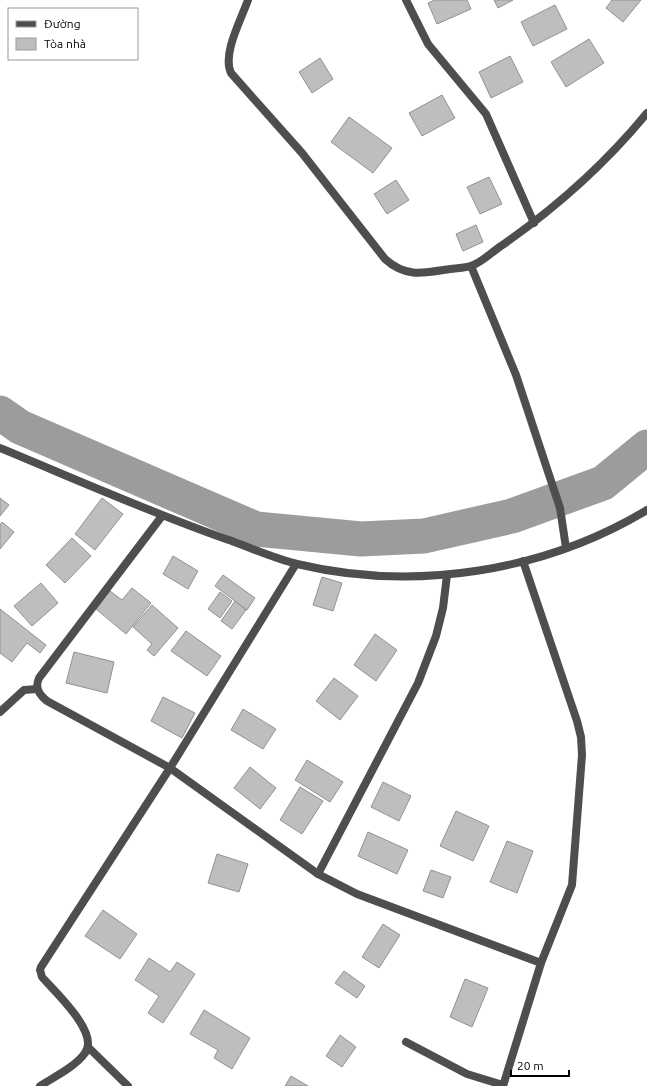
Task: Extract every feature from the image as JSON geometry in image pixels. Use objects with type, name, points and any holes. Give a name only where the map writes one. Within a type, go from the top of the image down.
[{"type":"street","points":[[248,0],[229,53],[228,66],[231,73],[307,158],[385,259],[393,266],[403,271],[418,273],[472,266],[534,223],[585,180],[622,142],[647,113]]},
{"type":"street","points":[[406,0],[428,44],[486,114],[534,223]]},
{"type":"street","points":[[472,266],[516,375],[554,488],[560,508],[566,548]]},
{"type":"street","points":[[0,448],[162,516],[296,564],[348,574],[376,576],[447,575],[524,562],[608,532],[647,510]]},
{"type":"street","points":[[37,689],[39,678],[162,516]]},
{"type":"street","points":[[406,1042],[467,1074],[503,1085],[541,963],[572,886],[582,754],[581,737],[524,562]]},
{"type":"street","points":[[40,1086],[80,1059],[88,1047],[88,1037],[83,1025],[42,977],[40,970],[170,768],[296,564]]},
{"type":"street","points":[[318,874],[418,683],[436,636],[443,608],[447,575]]},
{"type":"street","points":[[0,712],[24,690],[37,689]]},
{"type":"street","points":[[37,689],[47,701],[170,768],[318,874],[357,894],[541,963]]},
{"type":"street","points":[[88,1047],[128,1086]]},
{"type":"building","points":[[435,0],[467,0],[471,9],[437,24],[428,3]]},
{"type":"building","points":[[494,0],[513,0],[498,8]]},
{"type":"building","points":[[612,0],[641,0],[623,22],[606,8]]},
{"type":"building","points":[[555,5],[567,29],[533,46],[521,22]]},
{"type":"building","points":[[589,39],[604,63],[566,87],[551,62]]},
{"type":"building","points":[[510,56],[523,82],[491,98],[479,72]]},
{"type":"building","points":[[320,58],[333,79],[312,93],[299,72]]},
{"type":"building","points":[[442,95],[455,118],[422,136],[409,113]]},
{"type":"building","points":[[349,117],[392,148],[373,173],[331,142]]},
{"type":"building","points":[[489,177],[502,204],[480,214],[467,187]]},
{"type":"building","points":[[396,180],[409,200],[387,214],[374,194]]},
{"type":"building","points":[[476,225],[483,242],[463,251],[456,234]]},
{"type":"building","points":[[0,498],[9,505],[0,516]]},
{"type":"building","points":[[102,498],[123,514],[95,550],[75,534]]},
{"type":"building","points":[[2,522],[14,532],[0,549],[0,525]]},
{"type":"building","points":[[72,538],[91,556],[65,583],[46,565]]},
{"type":"building","points":[[173,556],[198,571],[188,589],[163,574]]},
{"type":"building","points":[[223,575],[255,598],[247,610],[215,586]]},
{"type":"building","points":[[322,577],[342,583],[333,611],[313,605]]},
{"type":"building","points":[[41,583],[58,603],[32,626],[14,606]]},
{"type":"building","points":[[132,588],[151,603],[126,634],[96,609],[110,591],[122,600]]},
{"type":"building","points":[[220,592],[232,601],[220,618],[208,609]]},
{"type":"building","points":[[235,601],[246,610],[232,629],[221,621]]},
{"type":"building","points":[[152,605],[178,628],[154,656],[147,650],[152,644],[133,627]]},
{"type":"building","points":[[0,609],[46,645],[40,653],[27,643],[12,662],[0,653]]},
{"type":"building","points":[[186,631],[221,656],[207,676],[171,651]]},
{"type":"building","points":[[375,634],[397,650],[376,681],[354,665]]},
{"type":"building","points":[[74,652],[114,662],[107,693],[66,683]]},
{"type":"building","points":[[334,678],[358,696],[340,720],[316,701]]},
{"type":"building","points":[[163,697],[195,713],[182,738],[151,721]]},
{"type":"building","points":[[243,709],[276,729],[263,749],[231,730]]},
{"type":"building","points":[[307,760],[343,782],[330,802],[295,780]]},
{"type":"building","points":[[250,767],[276,788],[260,809],[234,788]]},
{"type":"building","points":[[383,782],[411,796],[399,821],[371,807]]},
{"type":"building","points":[[300,787],[323,801],[302,834],[280,820]]},
{"type":"building","points":[[456,811],[489,826],[473,861],[440,846]]},
{"type":"building","points":[[368,832],[408,850],[397,874],[358,856]]},
{"type":"building","points":[[507,841],[533,851],[517,893],[490,882]]},
{"type":"building","points":[[217,854],[248,864],[239,892],[208,883]]},
{"type":"building","points":[[431,870],[451,877],[443,898],[423,891]]},
{"type":"building","points":[[103,910],[137,934],[120,959],[85,936]]},
{"type":"building","points":[[383,924],[400,935],[379,968],[362,957]]},
{"type":"building","points":[[149,958],[170,972],[177,962],[195,974],[163,1023],[148,1013],[159,996],[135,980]]},
{"type":"building","points":[[344,971],[365,986],[357,998],[335,983]]},
{"type":"building","points":[[465,979],[488,988],[472,1027],[450,1017]]},
{"type":"building","points":[[204,1010],[250,1038],[232,1069],[214,1058],[218,1050],[190,1034]]},
{"type":"building","points":[[340,1035],[356,1047],[342,1067],[326,1056]]},
{"type":"building","points":[[291,1076],[308,1086],[285,1086]]},
{"type":"waterway","points":[[0,413],[20,427],[256,529],[361,539],[424,536],[512,516],[603,483],[647,447]]}]
